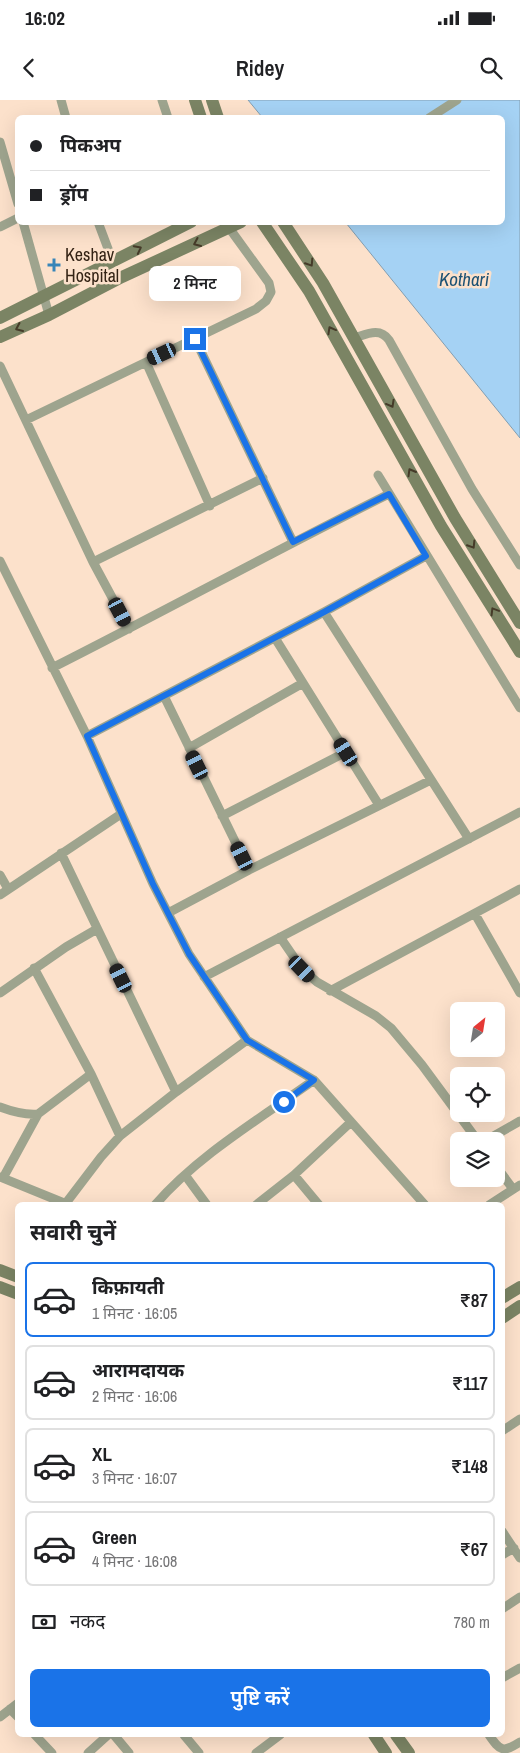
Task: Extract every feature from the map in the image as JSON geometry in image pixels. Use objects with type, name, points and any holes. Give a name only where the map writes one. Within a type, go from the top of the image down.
[{"type":"main road","points":[[195,100],[200,115]]},
{"type":"main road","points":[[212,100],[217,115]]},
{"type":"main road","points":[[0,318],[44,298],[185,225]]},
{"type":"main road","points":[[0,337],[49,315],[227,225]]},
{"type":"main road","points":[[264,225],[309,291],[441,526],[520,652]]},
{"type":"main road","points":[[285,225],[323,283],[455,518],[520,623]]},
{"type":"main road","points":[[0,1270],[15,1276]]},
{"type":"main road","points":[[0,1287],[15,1293]]},
{"type":"main road","points":[[505,1295],[520,1287]]},
{"type":"main road","points":[[505,1316],[520,1306]]},
{"type":"main road","points":[[375,1737],[386,1753]]},
{"type":"main road","points":[[397,1737],[409,1753]]},
{"type":"street","points":[[61,100],[65,115]]},
{"type":"street","points":[[162,100],[167,115]]},
{"type":"street","points":[[434,115],[457,100]]},
{"type":"street","points":[[0,142],[15,194]]},
{"type":"street","points":[[0,227],[15,220]]},
{"type":"street","points":[[24,225],[49,315]]},
{"type":"street","points":[[99,225],[113,262]]},
{"type":"street","points":[[26,420],[195,339],[263,304],[269,297],[271,288],[227,225]]},
{"type":"street","points":[[354,338],[374,332],[385,334],[472,489],[520,565]]},
{"type":"street","points":[[195,339],[293,542]]},
{"type":"street","points":[[146,362],[210,506]]},
{"type":"street","points":[[0,366],[93,562],[129,629]]},
{"type":"street","points":[[378,475],[520,708]]},
{"type":"street","points":[[93,562],[210,506],[263,478]]},
{"type":"street","points":[[52,668],[389,494]]},
{"type":"street","points":[[87,736],[324,612],[426,556]]},
{"type":"street","points":[[0,561],[87,736],[121,814],[168,913],[189,954],[204,977],[247,1040],[314,1080],[422,1202]]},
{"type":"street","points":[[324,612],[469,839]]},
{"type":"street","points":[[275,638],[379,805]]},
{"type":"street","points":[[189,748],[303,683]]},
{"type":"street","points":[[164,696],[249,870]]},
{"type":"street","points":[[222,816],[346,752]]},
{"type":"street","points":[[168,913],[249,870],[431,780]]},
{"type":"street","points":[[204,977],[520,812]]},
{"type":"street","points":[[0,895],[121,814]]},
{"type":"street","points":[[60,854],[176,1092]]},
{"type":"street","points":[[0,875],[8,889]]},
{"type":"street","points":[[330,991],[520,889]]},
{"type":"street","points":[[475,914],[520,993]]},
{"type":"street","points":[[0,993],[34,968],[97,929]]},
{"type":"street","points":[[280,937],[302,969],[316,982],[376,1016],[391,1028],[422,1065],[471,1132]]},
{"type":"street","points":[[34,968],[91,1074],[120,1136]]},
{"type":"street","points":[[69,1202],[101,1157],[120,1136],[247,1040]]},
{"type":"street","points":[[63,1202],[2,1177],[38,1114],[91,1074]]},
{"type":"street","points":[[158,1202],[209,1154],[314,1080]]},
{"type":"street","points":[[0,1107],[22,1114],[38,1114]]},
{"type":"street","points":[[500,1132],[520,1120]]},
{"type":"street","points":[[260,1202],[294,1175],[351,1122]]},
{"type":"street","points":[[185,1175],[205,1202]]},
{"type":"street","points":[[294,1175],[316,1202]]},
{"type":"street","points":[[494,1202],[517,1187],[505,1175]]},
{"type":"street","points":[[505,1430],[518,1423]]},
{"type":"street","points":[[505,1535],[520,1558]]},
{"type":"street","points":[[505,1553],[514,1548]]},
{"type":"street","points":[[505,1607],[520,1597]]},
{"type":"street","points":[[505,1676],[520,1668]]},
{"type":"street","points":[[0,1717],[15,1705]]},
{"type":"street","points":[[10,1709],[15,1714]]},
{"type":"street","points":[[37,1737],[52,1753]]},
{"type":"street","points":[[88,1753],[106,1737]]},
{"type":"street","points":[[116,1737],[129,1753]]},
{"type":"street","points":[[186,1737],[199,1753]]},
{"type":"street","points":[[256,1753],[276,1737]]},
{"type":"street","points":[[490,1737],[500,1751],[508,1750],[520,1742]]},
{"type":"water","name":"Kothari","points":[[248,100],[520,100],[520,438],[348,225],[505,225],[505,115],[260,115]]},
{"type":"place","name":"Keshav Hospital","points":[[54,265]]},
{"type":"route","points":[[195,339],[293,542],[389,494],[426,556],[324,612],[87,736],[153,884],[189,954],[247,1040],[314,1080],[284,1102]]}]
